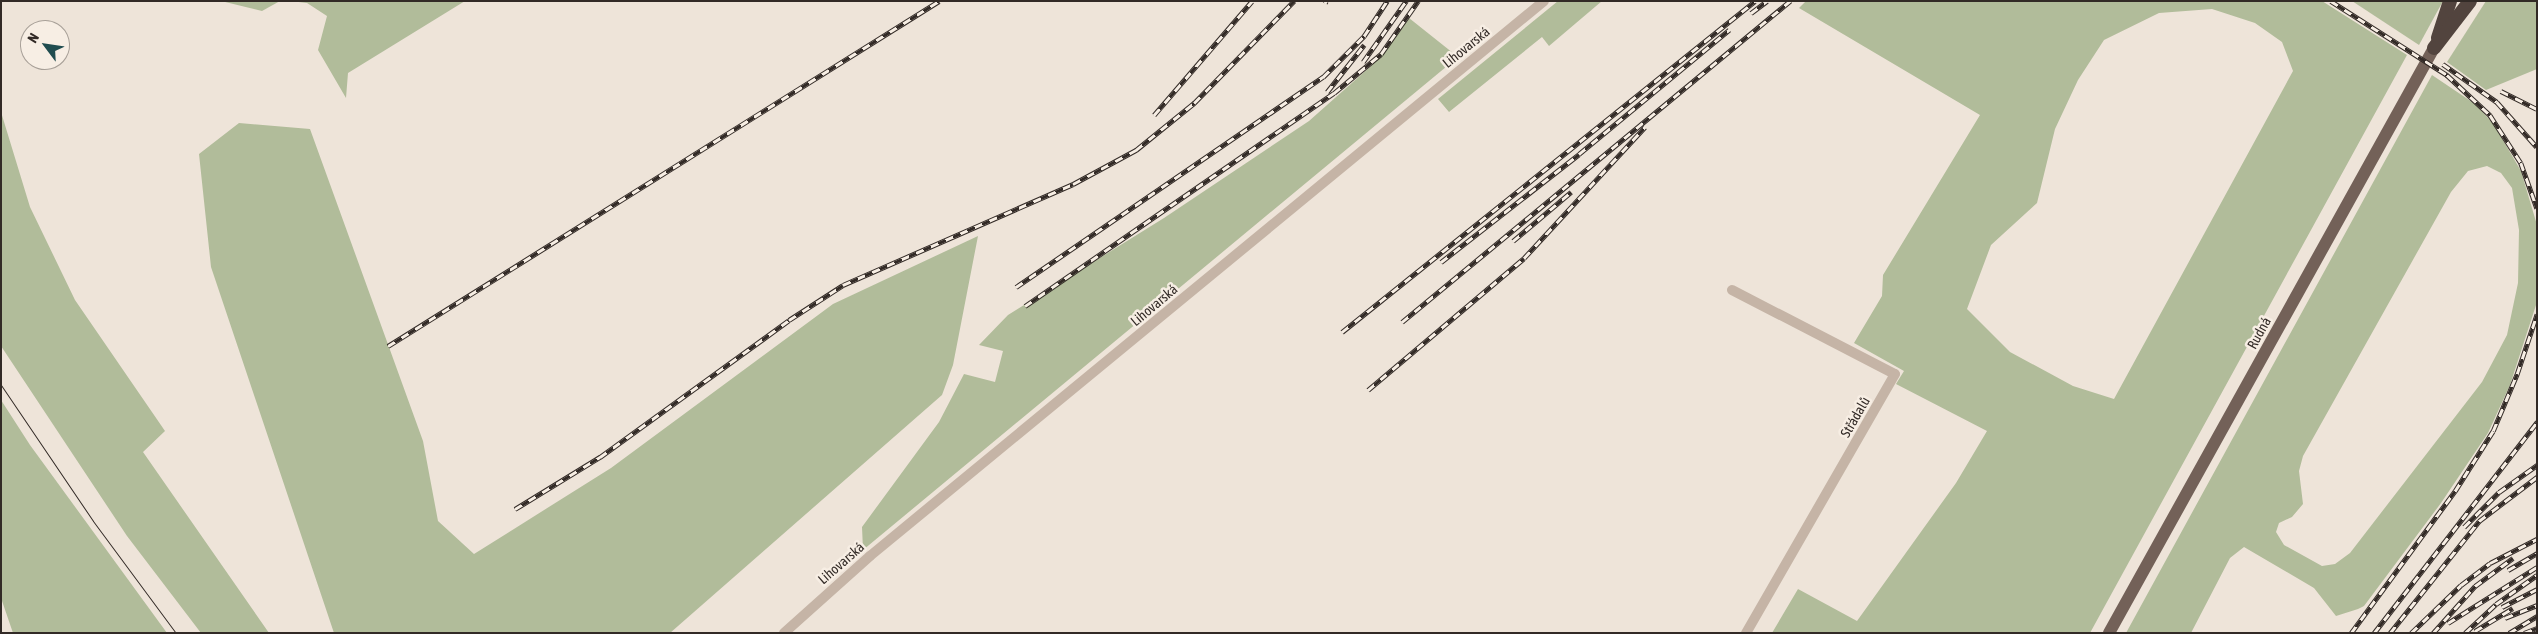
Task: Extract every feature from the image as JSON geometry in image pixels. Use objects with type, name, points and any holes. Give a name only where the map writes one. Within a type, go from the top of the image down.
[{"type":"highway","points":[[2434,48],[2469,1]]},
{"type":"highway","points":[[2434,48],[2450,3]]},
{"type":"main road","name":"Rudná","points":[[2109,633],[2434,48]]},
{"type":"street","name":"Lihovarská","points":[[784,633],[870,556],[1544,1]]},
{"type":"street","name":"Střádalů","points":[[1732,290],[1895,374],[1746,633]]},
{"type":"green space","points":[[221,1],[280,1],[262,11]]},
{"type":"green space","points":[[290,1],[465,1],[348,73],[346,98],[318,50],[327,16],[307,3]]},
{"type":"green space","points":[[1558,1],[1602,1],[1549,46],[1542,37],[1449,112],[1438,99]]},
{"type":"green space","points":[[1806,1],[2322,1],[2407,55],[2090,633],[1772,633],[1798,589],[1857,621],[1956,483],[1987,431],[1896,384],[1904,371],[1854,343],[1882,296],[1883,275],[1980,115],[1799,8]],"holes":[[[2212,9],[2255,23],[2282,42],[2293,71],[2114,399],[2073,386],[2010,352],[1967,309],[1991,245],[2037,203],[2055,129],[2078,80],[2104,40],[2159,13]]]},
{"type":"green space","points":[[2352,1],[2443,1],[2419,45]]},
{"type":"green space","points":[[2486,1],[2537,1],[2537,69],[2486,90],[2447,62]]},
{"type":"green space","points":[[1409,18],[1458,57],[863,550],[862,527],[939,422],[964,374],[995,382],[1003,351],[979,345],[1008,315],[1164,218],[1309,121],[1371,66]]},
{"type":"green space","points":[[2432,75],[2475,104],[2493,123],[2521,171],[2537,225],[2537,302],[2510,385],[2488,433],[2441,503],[2364,606],[2336,616],[2314,588],[2244,547],[2230,558],[2191,633],[2126,633]],"holes":[[[2487,166],[2501,173],[2512,188],[2519,230],[2518,283],[2507,335],[2482,382],[2350,553],[2335,564],[2322,566],[2284,545],[2276,532],[2279,523],[2292,517],[2303,504],[2299,471],[2303,456],[2451,192],[2468,171]]]},
{"type":"green space","points":[[1,112],[30,207],[75,300],[165,431],[143,452],[269,633],[201,633],[127,536],[1,346]]},
{"type":"green space","points":[[239,123],[310,129],[423,441],[438,521],[474,554],[611,468],[833,304],[978,236],[953,365],[942,395],[670,633],[334,633],[211,267],[199,154]]},
{"type":"green space","points":[[1,400],[30,445],[167,633],[13,633],[1,598]]},
{"type":"tram line","points":[[1,385],[93,521],[176,633]]},
{"type":"railway","points":[[388,346],[939,1]]},
{"type":"railway","points":[[1154,115],[1252,1]]},
{"type":"railway","points":[[515,509],[600,457],[789,320],[843,285],[1073,184],[1136,150],[1194,103],[1294,1]]},
{"type":"railway","points":[[1016,287],[1323,77],[1364,36],[1387,1]]},
{"type":"railway","points":[[1363,62],[1406,1]]},
{"type":"railway","points":[[1025,306],[1334,93],[1381,54],[1418,1]]},
{"type":"railway","points":[[1342,332],[1755,1]]},
{"type":"railway","points":[[1751,13],[1767,1]]},
{"type":"railway","points":[[1402,322],[1790,1]]},
{"type":"railway","points":[[2331,1],[2447,75],[2490,115],[2521,163],[2537,208]]},
{"type":"railway","points":[[1441,262],[1579,154],[1729,30]]},
{"type":"railway","points":[[1327,92],[1364,45]]},
{"type":"railway","points":[[2443,64],[2497,102],[2537,147]]},
{"type":"railway","points":[[2501,91],[2537,109]]},
{"type":"railway","points":[[1368,390],[1524,258],[1645,127]]},
{"type":"railway","points":[[1513,241],[1571,192]]},
{"type":"railway","points":[[2351,633],[2455,491],[2493,431],[2517,374],[2537,314]]},
{"type":"railway","points":[[2374,633],[2537,422]]},
{"type":"railway","points":[[2464,527],[2499,492],[2537,465]]},
{"type":"railway","points":[[2390,633],[2479,521],[2537,477]]},
{"type":"railway","points":[[2411,633],[2461,585],[2490,563],[2537,539]]},
{"type":"railway","points":[[2508,570],[2537,553]]},
{"type":"railway","points":[[2433,633],[2475,586],[2513,558]]},
{"type":"railway","points":[[2448,623],[2537,567]]},
{"type":"railway","points":[[2465,633],[2496,604],[2537,575]]},
{"type":"railway","points":[[2502,607],[2537,589]]},
{"type":"railway","points":[[2505,618],[2537,605]]},
{"type":"railway","points":[[2475,631],[2513,608]]},
{"type":"railway","points":[[2509,633],[2537,616]]},
{"type":"railway","points":[[2524,633],[2537,628]]}]
